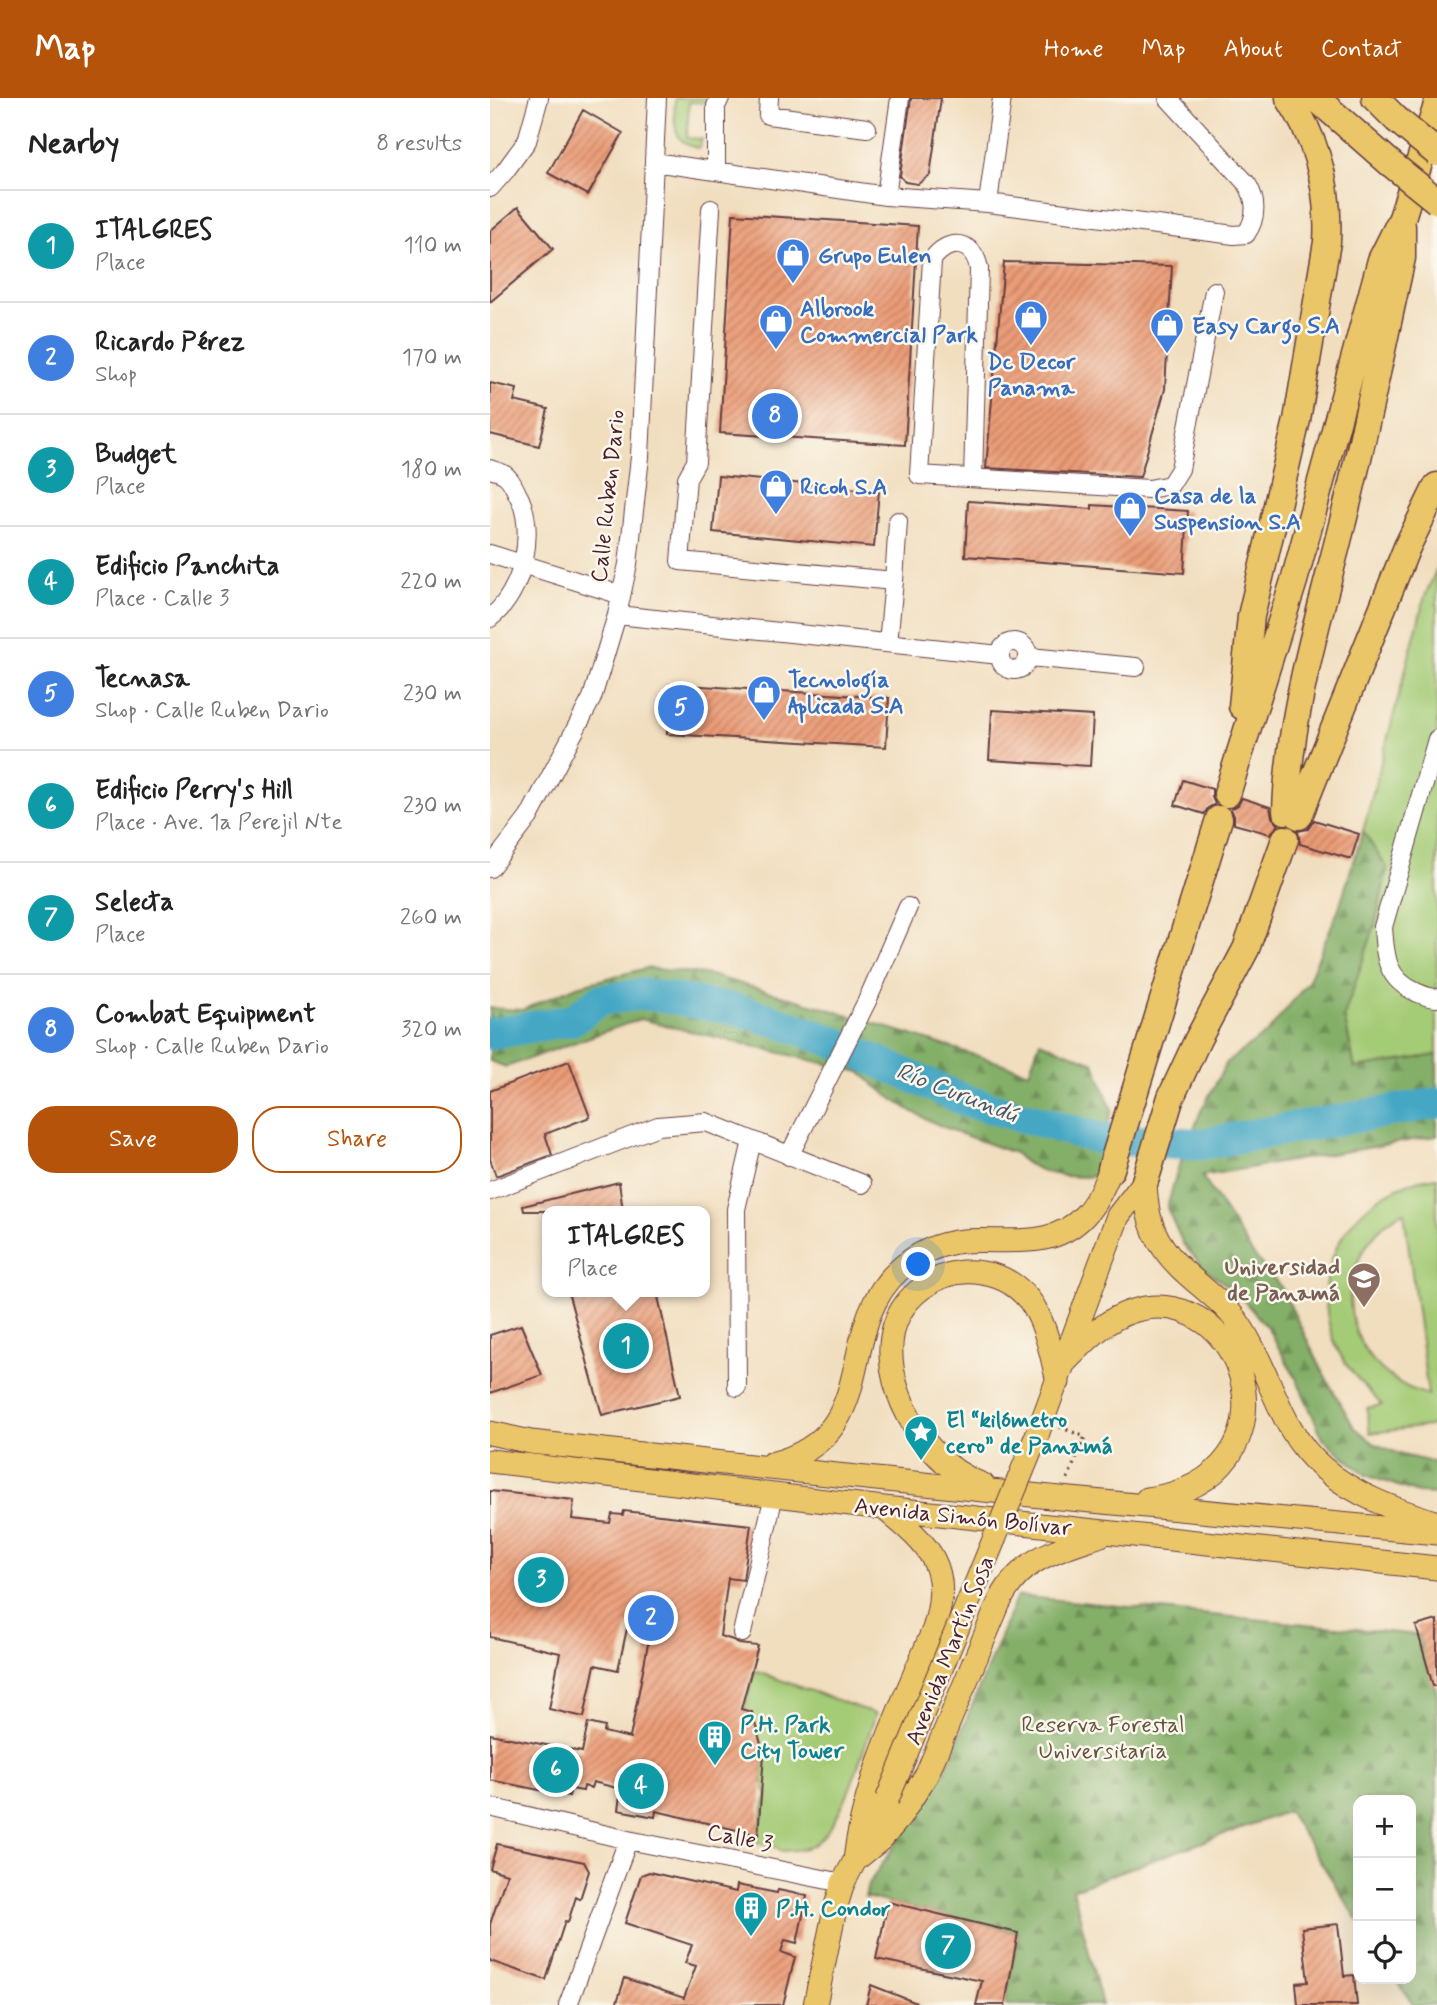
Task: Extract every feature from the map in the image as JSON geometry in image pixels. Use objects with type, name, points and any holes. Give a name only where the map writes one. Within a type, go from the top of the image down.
[{"type":"highway","points":[[1238,757],[1251,616],[1297,420],[1327,242],[1326,187],[1316,148],[1289,98]]},
{"type":"highway","points":[[1316,98],[1437,201]]},
{"type":"highway","points":[[1375,98],[1396,120],[1437,153]]},
{"type":"highway","points":[[1227,794],[1294,581],[1381,260],[1402,218],[1437,105]]},
{"type":"highway","points":[[1402,218],[1402,258],[1351,488],[1302,686],[1287,777],[1292,813],[1407,547],[1437,486]]},
{"type":"highway","points":[[1112,1166],[1219,819]]},
{"type":"highway","points":[[1146,1179],[1171,1097],[1246,948],[1285,839]]},
{"type":"main road","name":"Avenida Martín Sosa","points":[[1112,1166],[1118,1216]]},
{"type":"main road","points":[[760,1467],[798,1456],[833,1426],[850,1394],[871,1307],[884,1286],[899,1270],[925,1252],[954,1242],[1033,1241],[1060,1234],[1087,1213],[1098,1198],[1112,1166]]},
{"type":"main road","name":"Avenida Martín Sosa","points":[[815,2005],[843,1883],[887,1800],[1040,1428],[1118,1216],[1146,1179]]},
{"type":"main road","points":[[1146,1179],[1148,1216],[1162,1246],[1173,1261],[1219,1301],[1239,1324],[1267,1376],[1285,1420],[1309,1455],[1321,1467],[1354,1489],[1396,1509],[1437,1523]]},
{"type":"main road","points":[[999,1492],[966,1477],[925,1442],[908,1415],[891,1367],[892,1337],[901,1311],[918,1292],[942,1276],[965,1271],[1003,1279],[1025,1295],[1039,1316],[1061,1372],[1096,1332],[1120,1316],[1147,1308],[1187,1313],[1210,1327],[1229,1349],[1240,1371],[1245,1396],[1244,1420],[1233,1451],[1221,1467],[1204,1480],[1178,1492],[1117,1503]]},
{"type":"main road","name":"Avenida Simón Bolívar","points":[[490,1433],[531,1442],[760,1467],[1437,1533]]},
{"type":"main road","name":"Avenida Simón Bolívar","points":[[490,1461],[884,1508],[1437,1568]]},
{"type":"main road","points":[[855,1860],[860,1826],[871,1784],[934,1629],[941,1603],[941,1582],[933,1557],[920,1538],[884,1508]]},
{"type":"main road","points":[[855,1860],[881,1839],[900,1816],[927,1774],[1009,1584],[1024,1568],[1042,1557],[1108,1532]]},
{"type":"street","points":[[490,188],[527,141],[539,98]]},
{"type":"street","name":"Calle Ruben Dario","points":[[490,867],[529,817],[592,698],[617,615],[628,564],[640,457],[657,98]]},
{"type":"street","points":[[716,172],[716,106],[720,98]]},
{"type":"street","points":[[769,98],[768,115],[867,128]]},
{"type":"street","points":[[886,196],[900,98]]},
{"type":"street","points":[[988,204],[1002,98]]},
{"type":"street","points":[[654,162],[886,196],[988,204],[1234,235],[1246,234],[1252,225],[1255,205],[1253,194],[1247,184],[1168,98]]},
{"type":"street","points":[[711,209],[696,462],[688,478],[680,561],[894,581]]},
{"type":"street","points":[[972,478],[979,269],[977,255],[967,246],[952,245],[939,249],[932,260],[919,475],[1149,489],[1170,485],[1180,469],[1213,291]]},
{"type":"street","points":[[490,469],[508,476],[522,501],[528,532],[522,565],[501,610],[490,618]]},
{"type":"street","points":[[888,643],[898,521]]},
{"type":"street","points":[[490,554],[621,596]]},
{"type":"street","points":[[617,615],[1000,655],[1007,643],[1016,642],[1024,646],[1029,657],[1136,667]]},
{"type":"street","points":[[1437,739],[1382,927],[1384,954],[1393,976],[1411,990],[1437,998]]},
{"type":"street","points":[[789,1156],[867,1001],[908,907]]},
{"type":"street","points":[[490,1191],[658,1126],[706,1122],[862,1184]]},
{"type":"street","points":[[737,1387],[736,1209],[752,1141]]},
{"type":"street","points":[[743,1633],[774,1495]]},
{"type":"street","name":"Calle 3","points":[[490,1807],[628,1840],[843,1883]]},
{"type":"street","points":[[568,2005],[628,1840]]},
{"type":"path","points":[[1040,1428],[1085,1437],[1060,1498]]},
{"type":"green space","points":[[675,98],[711,98],[710,103],[689,102],[687,138],[702,139],[699,148],[683,142],[676,130]]},
{"type":"green space","points":[[1437,568],[1437,1055],[1355,1069],[1344,1016],[1375,925],[1387,869],[1363,831],[1425,596]]},
{"type":"green space","points":[[1363,831],[1387,868],[1375,925],[1344,1016],[1355,1068],[1437,1055],[1437,1136],[1202,1176],[1254,1256],[1281,1287],[1327,1380],[1354,1427],[1375,1444],[1402,1455],[1437,1463],[1437,1494],[1418,1493],[1366,1475],[1323,1439],[1297,1380],[1267,1327],[1238,1294],[1204,1268],[1183,1244],[1167,1208],[1177,1171],[1201,1111],[1227,1062],[1268,1032],[1308,982],[1339,908]]},
{"type":"green space","points":[[647,968],[710,975],[1029,1072],[1040,1041],[1094,1063],[1112,1110],[1094,1176],[1062,1176],[1031,1166],[1015,1153],[971,1138],[915,1113],[860,1072],[640,1019],[506,1067],[490,1061],[490,1008],[522,1010],[577,986]]},
{"type":"green space","points":[[1437,1177],[1437,1425],[1370,1433],[1367,1408],[1382,1405],[1350,1370],[1336,1346],[1327,1316],[1326,1288],[1332,1260],[1343,1236],[1360,1214],[1382,1197],[1407,1184]],"holes":[[[1404,1212],[1428,1395],[1407,1387],[1388,1375],[1373,1360],[1361,1343],[1350,1303],[1352,1281],[1363,1252],[1383,1226]]]},
{"type":"green space","name":"Reserva Forestal Universitaria","points":[[1017,1596],[1418,1635],[1437,1689],[1437,2005],[1413,2005],[1399,1984],[1416,1984],[1416,1795],[1353,1795],[1353,1912],[1288,1811],[1073,1889],[1102,2005],[1005,2005],[1018,1933],[865,1897],[868,1885],[945,1771]]},
{"type":"green space","points":[[755,1671],[876,1714],[843,1804],[824,1835],[805,1849],[780,1851],[775,1847],[756,1843],[767,1795],[762,1779],[764,1754],[744,1710]]},
{"type":"building","points":[[911,98],[941,98],[930,175],[918,184],[905,182],[900,176]]},
{"type":"building","points":[[583,110],[623,133],[588,195],[548,173]]},
{"type":"building","points":[[518,207],[553,249],[490,302],[490,231]]},
{"type":"building","points":[[733,214],[918,226],[905,445],[720,433]]},
{"type":"building","points":[[1004,262],[1172,266],[1165,389],[1140,477],[986,468]]},
{"type":"building","points":[[490,383],[517,389],[514,401],[548,409],[539,446],[490,434]]},
{"type":"building","points":[[718,476],[879,491],[874,547],[713,532]]},
{"type":"building","points":[[968,501],[1092,509],[1092,505],[1188,511],[1184,573],[965,556]]},
{"type":"building","points":[[670,684],[889,698],[886,747],[667,734]]},
{"type":"building","points":[[992,710],[1093,716],[1090,766],[989,760]]},
{"type":"building","points":[[1183,780],[1212,789],[1215,804],[1204,814],[1175,805]]},
{"type":"building","points":[[1242,798],[1270,807],[1272,817],[1279,825],[1270,834],[1234,824],[1231,809],[1238,805]]},
{"type":"building","points":[[1314,820],[1359,834],[1351,859],[1300,844],[1298,831],[1308,829]]},
{"type":"building","points":[[569,1061],[590,1117],[545,1134],[552,1155],[496,1176],[490,1159],[490,1091]]},
{"type":"building","points":[[619,1182],[622,1206],[542,1206],[542,1211],[524,1211],[523,1206]]},
{"type":"building","points":[[569,1297],[658,1297],[680,1396],[602,1415]]},
{"type":"building","points":[[521,1325],[542,1375],[490,1393],[490,1335]]},
{"type":"building","points":[[490,1491],[574,1500],[572,1519],[610,1523],[612,1514],[623,1515],[624,1511],[751,1525],[743,1580],[728,1578],[720,1636],[739,1644],[758,1646],[741,1709],[752,1712],[764,1754],[758,1835],[656,1811],[655,1817],[618,1810],[621,1789],[593,1782],[591,1788],[584,1786],[583,1791],[571,1789],[569,1796],[490,1780],[490,1734],[582,1752],[588,1723],[605,1727],[604,1732],[630,1738],[651,1628],[628,1624],[618,1670],[595,1665],[584,1717],[549,1709],[560,1653],[490,1637]]},
{"type":"building","points":[[1437,1620],[1437,1686],[1433,1686],[1416,1626]]},
{"type":"building","points":[[497,1844],[584,1862],[589,1871],[580,1899],[576,1897],[568,1922],[565,1921],[546,1980],[490,1961],[490,1924],[507,1874],[490,1869]]},
{"type":"building","points":[[649,1872],[736,1892],[737,1885],[807,1896],[797,1943],[785,1940],[781,1952],[795,1957],[783,2005],[616,2005],[625,1978],[684,1998],[696,1966],[685,1963],[692,1945],[625,1923],[641,1875]]},
{"type":"building","points":[[888,1902],[1018,1933],[1005,2005],[976,2005],[982,1981],[876,1959]]},
{"type":"building","points":[[1338,1924],[1344,1976],[1353,1975],[1357,2005],[1298,2005],[1296,1983],[1308,1982],[1302,1928]]},
{"type":"building","points":[[871,1985],[919,2004],[919,2005],[866,2005]]},
{"type":"waterway","name":"Río Curundú","points":[[490,1034],[572,1020],[600,1000],[644,994],[734,1009],[832,1041],[964,1100],[1101,1139],[1201,1144],[1437,1103]]},
{"type":"place","name":"Grupo Eulen","points":[[793,285]]},
{"type":"place","name":"Dc Decor Panama","points":[[1031,347]]},
{"type":"place","name":"Albrook Commercial Park","points":[[776,351]]},
{"type":"place","name":"Easy Cargo S.A","points":[[1167,355]]},
{"type":"place","name":"Combat Equipment","points":[[775,416]]},
{"type":"place","name":"Ricoh S.A","points":[[776,516]]},
{"type":"place","name":"Casa de la Suspension S.A","points":[[1130,538]]},
{"type":"place","name":"Tecnasa","points":[[681,708]]},
{"type":"place","name":"Tecnología Aplicada S.A","points":[[764,722]]},
{"type":"place","name":"Universidad de Panamá","points":[[1364,1309]]},
{"type":"place","name":"ITALGRES","points":[[626,1346]]},
{"type":"place","name":"El “kilómetro cero” de Panamá","points":[[921,1462]]},
{"type":"place","name":"Budget","points":[[541,1580]]},
{"type":"place","name":"Ricardo Pérez","points":[[651,1618]]},
{"type":"place","name":"P.H. Park City Tower","points":[[715,1767]]},
{"type":"place","name":"Edificio Perry's Hill","points":[[556,1770]]},
{"type":"place","name":"Edificio Panchita","points":[[641,1786]]},
{"type":"place","name":"P.H. Condor","points":[[751,1938]]},
{"type":"place","name":"Selecta","points":[[948,1946]]}]
